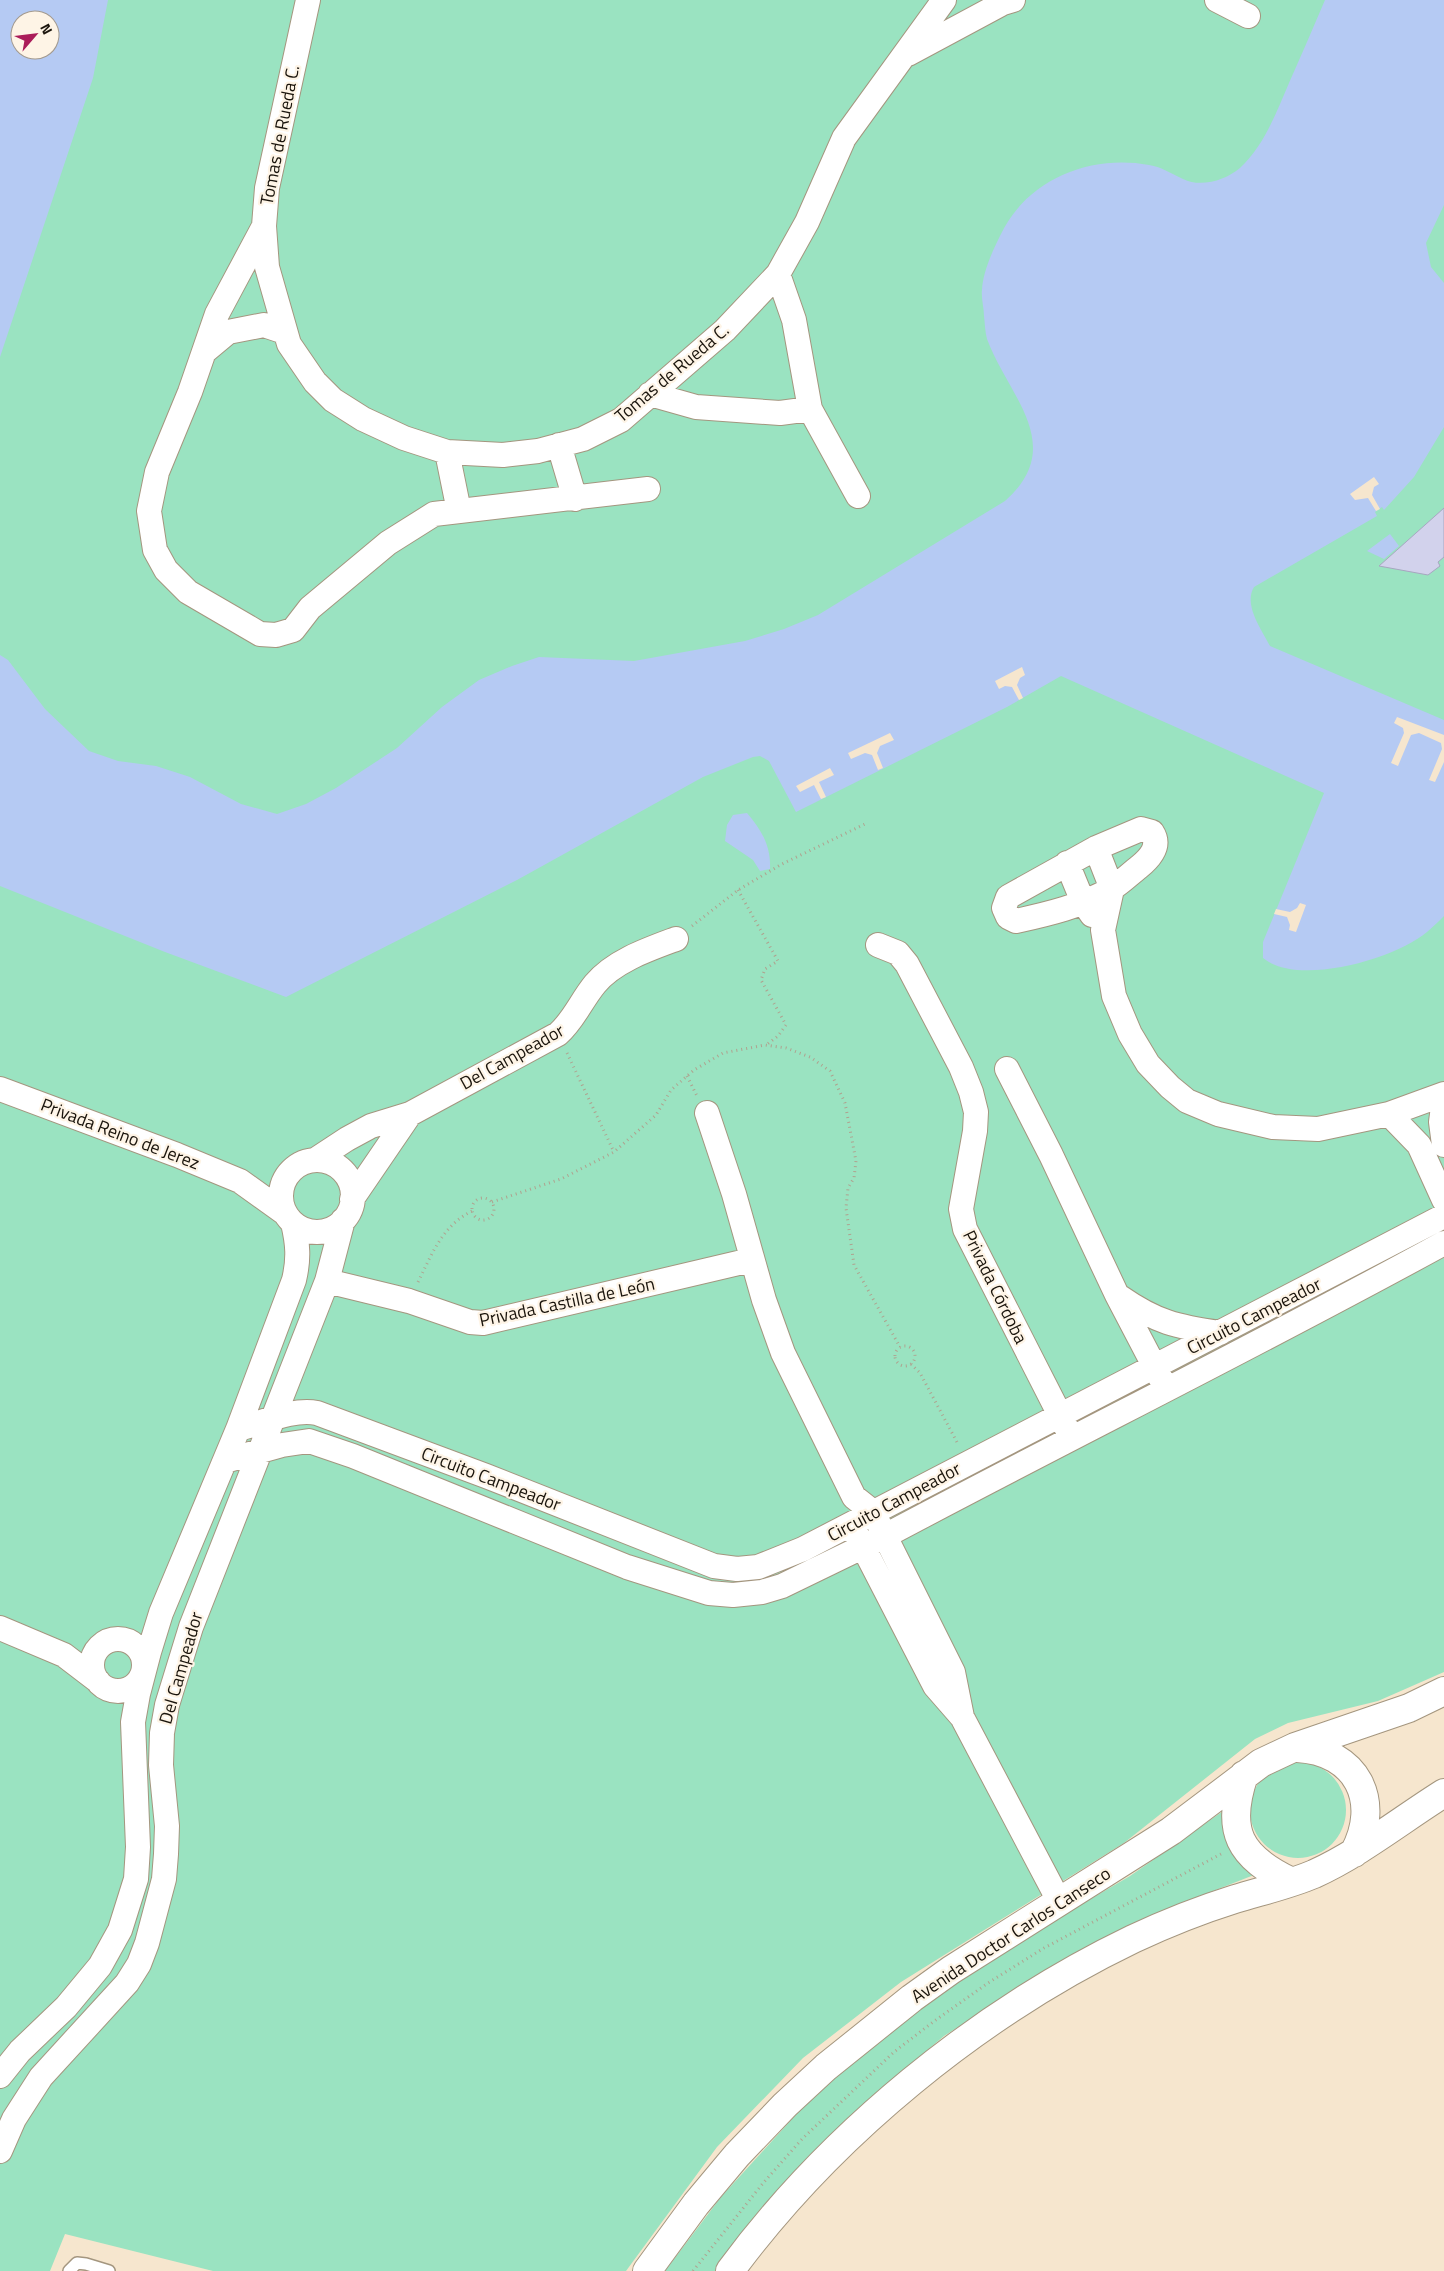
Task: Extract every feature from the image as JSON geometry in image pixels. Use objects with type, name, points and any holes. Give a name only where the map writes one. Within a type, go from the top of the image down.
[{"type":"main road","name":"Avenida Doctor Carlos Canseco","points":[[647,2271],[696,2204],[737,2155],[785,2105],[863,2036],[951,1970],[1119,1865],[1171,1830],[1244,1775],[1280,1753],[1409,1708],[1444,1691]]},
{"type":"main road","points":[[1295,1747],[1314,1748],[1332,1755],[1347,1766],[1358,1781],[1365,1799],[1366,1818],[1362,1836],[1354,1852]]},
{"type":"main road","points":[[1244,1775],[1235,1810],[1236,1829],[1241,1844],[1256,1860],[1274,1874],[1292,1882]]},
{"type":"main road","points":[[730,2271],[793,2194],[866,2120],[934,2064],[1007,2012],[1072,1971],[1133,1939],[1183,1917],[1314,1874],[1354,1852],[1444,1792]]},
{"type":"street","name":"Tomas de Rueda C.","points":[[308,0],[267,188],[264,226],[267,267],[289,344],[315,382],[333,400],[363,419],[404,438],[447,452],[503,455],[538,451],[583,439],[621,420],[725,330],[778,274],[807,222],[844,138],[944,0]]},
{"type":"street","points":[[1217,0],[1248,16]]},
{"type":"street","points":[[905,56],[1006,1]]},
{"type":"street","points":[[264,226],[217,314],[190,392],[157,472],[149,511],[155,550],[166,570],[188,592],[260,634],[276,635],[293,630],[310,608],[388,543],[434,514],[648,489]]},
{"type":"street","points":[[778,274],[794,320],[810,409],[858,496]]},
{"type":"street","points":[[204,352],[228,332],[264,325],[286,332]]},
{"type":"street","points":[[650,394],[696,407],[780,413],[810,409]]},
{"type":"street","points":[[559,445],[575,499]]},
{"type":"street","points":[[447,452],[459,511]]},
{"type":"street","points":[[1141,829],[1152,832],[1156,838],[1155,849],[1145,862],[1112,888],[1083,902],[1052,913],[1016,922],[1008,917],[1004,908],[1008,897],[1096,848],[1141,829]]},
{"type":"street","points":[[1096,848],[1112,888],[1103,930],[1114,996],[1130,1034],[1148,1064],[1170,1087],[1188,1101],[1218,1114],[1273,1127],[1318,1129],[1389,1114],[1444,1094]]},
{"type":"street","points":[[1067,863],[1083,902],[1103,930]]},
{"type":"street","name":"Del Campeador","points":[[315,1160],[347,1139],[372,1126],[410,1114],[558,1034],[570,1024],[596,983],[615,968],[638,955],[676,939]]},
{"type":"street","name":"Privada Córdoba","points":[[878,945],[898,953],[907,964],[961,1068],[971,1092],[976,1112],[975,1131],[961,1210],[965,1229],[1072,1437]]},
{"type":"street","points":[[1007,1069],[1051,1155],[1117,1295],[1166,1390]]},
{"type":"street","name":"Privada Reino de Jerez","points":[[0,1089],[177,1155],[240,1181],[289,1218]]},
{"type":"street","points":[[1444,1099],[1441,1122],[1444,1145]]},
{"type":"street","points":[[707,1113],[734,1194],[751,1260],[783,1353],[854,1497],[873,1512],[885,1536]]},
{"type":"street","name":"Del Campeador","points":[[0,2151],[7,2123],[40,2077],[127,1983],[138,1964],[147,1942],[164,1879],[166,1854],[165,1799],[160,1765],[166,1705],[209,1580],[327,1281],[348,1210],[410,1114]]},
{"type":"street","points":[[1389,1114],[1419,1145],[1444,1200]]},
{"type":"street","points":[[315,1160],[327,1162],[342,1172],[351,1187],[348,1210],[324,1231],[313,1232],[289,1218],[281,1203],[281,1190],[285,1178],[293,1169],[303,1162],[315,1160]]},
{"type":"street","points":[[240,1181],[274,1175],[293,1169]]},
{"type":"street","name":"Circuito Campeador","points":[[238,1429],[305,1410],[317,1413],[714,1566],[737,1569],[758,1567],[803,1549],[852,1524],[1060,1414],[1155,1367],[1444,1216]]},
{"type":"street","name":"Del Campeador","points":[[0,2076],[10,2054],[66,2007],[100,1966],[120,1930],[136,1879],[138,1847],[133,1722],[143,1670],[161,1613],[225,1462],[294,1280],[298,1262],[298,1244],[289,1218]]},
{"type":"street","name":"Circuito Campeador","points":[[225,1462],[290,1443],[309,1441],[353,1456],[558,1537],[627,1567],[708,1593],[733,1595],[762,1592],[782,1586],[885,1536],[1072,1437],[1314,1314],[1444,1242]]},
{"type":"street","name":"Privada Castilla de León","points":[[327,1281],[409,1301],[470,1322],[483,1323],[751,1260]]},
{"type":"street","points":[[1117,1295],[1144,1314],[1168,1324],[1220,1333]]},
{"type":"street","points":[[292,1367],[299,1388],[317,1413]]},
{"type":"street","points":[[854,1497],[852,1524],[862,1547],[935,1686],[962,1717],[1059,1901]]},
{"type":"street","points":[[558,1537],[570,1509]]},
{"type":"street","name":"Circuito Campeador","points":[[885,1536],[953,1672],[962,1717]]},
{"type":"street","points":[[758,1567],[762,1592]]},
{"type":"street","name":"Del Campeador","points":[[64,1655],[84,1654],[140,1629],[161,1613]]},
{"type":"street","points":[[0,1628],[64,1655],[108,1689],[121,1690],[132,1686],[143,1670],[185,1647]]},
{"type":"street","points":[[100,1683],[92,1669],[92,1663],[109,1642],[130,1642],[142,1657],[143,1670],[166,1705]]},
{"type":"street","name":"Del Campeador","points":[[100,1683],[126,1723],[133,1746]]},
{"type":"lane","points":[[69,2271],[76,2263],[109,2271]]},
{"type":"path","points":[[676,939],[738,890],[782,864],[865,824]]},
{"type":"path","points":[[738,890],[778,961],[765,969],[761,980],[786,1025],[778,1036],[766,1045]]},
{"type":"path","points":[[558,1034],[614,1152]]},
{"type":"path","points":[[482,1198],[489,1200],[494,1209],[492,1216],[486,1220],[478,1219],[472,1211],[473,1204],[482,1198]]},
{"type":"path","points":[[409,1301],[440,1237],[458,1218],[472,1211]]},
{"type":"path","points":[[906,1346],[914,1352],[914,1359],[911,1364],[902,1366],[897,1362],[895,1355],[900,1348],[906,1346]]},
{"type":"path","points":[[911,1364],[920,1373],[968,1462]]},
{"type":"green space","points":[[0,0],[1444,0],[1444,1672],[1378,1701],[1288,1723],[1255,1739],[1124,1843],[901,1982],[803,2058],[717,2147],[626,2271],[213,2271],[65,2234],[50,2271],[0,2271]]},
{"type":"green space","points":[[1298,1762],[1316,1766],[1332,1776],[1342,1792],[1346,1810],[1342,1828],[1332,1844],[1316,1854],[1298,1858],[1280,1854],[1264,1844],[1254,1828],[1250,1810],[1254,1792],[1264,1776],[1280,1766]]},
{"type":"green space","points":[[1226,1809],[1228,1838],[1233,1854],[1254,1875],[1162,1911],[1054,1966],[944,2036],[858,2109],[778,2195],[717,2271],[665,2271],[721,2197],[812,2097],[872,2043],[954,1979],[1130,1876]]},
{"type":"water","points":[[0,0],[108,0],[93,78],[0,357]]},
{"type":"water","points":[[1325,0],[1444,0],[1444,205],[1426,243],[1431,267],[1444,283],[1444,427],[1414,477],[1384,510],[1382,507],[1375,512],[1377,516],[1254,587],[1251,594],[1251,602],[1255,617],[1270,646],[1444,720],[1444,916],[1427,932],[1393,952],[1370,960],[1322,970],[1299,970],[1279,966],[1263,958],[1263,942],[1324,793],[1061,676],[1007,707],[796,812],[769,761],[760,756],[703,777],[517,880],[286,997],[165,952],[0,886],[0,655],[8,660],[45,709],[89,751],[118,761],[156,766],[190,777],[241,804],[277,814],[306,804],[336,788],[397,748],[442,707],[479,680],[539,657],[634,661],[745,641],[784,629],[818,615],[1005,501],[1023,480],[1032,460],[1033,440],[1028,420],[987,339],[982,293],[988,262],[1011,216],[1043,186],[1062,175],[1082,168],[1126,163],[1149,165],[1163,169],[1190,182],[1205,183],[1228,176],[1240,168],[1256,150],[1269,128]]},
{"type":"water","points":[[1390,534],[1399,546],[1384,559],[1367,551]]},
{"type":"water","points":[[747,813],[757,826],[767,846],[770,869],[760,871],[753,860],[725,841],[727,825],[733,815]]},
{"type":"pier","points":[[1374,477],[1379,484],[1374,487],[1372,495],[1380,509],[1376,511],[1368,498],[1355,500],[1350,494]]},
{"type":"pier","points":[[1022,667],[1025,675],[1020,678],[1017,685],[1023,698],[1019,700],[1012,687],[1005,686],[999,689],[995,681]]},
{"type":"pier","points":[[1397,717],[1444,735],[1444,762],[1435,782],[1429,780],[1442,749],[1441,743],[1419,733],[1411,735],[1398,766],[1391,763],[1404,733],[1403,728],[1394,723]]},
{"type":"pier","points":[[890,733],[894,740],[880,746],[877,753],[883,768],[878,770],[872,755],[865,753],[851,759],[848,753]]},
{"type":"pier","points":[[830,768],[834,775],[819,782],[826,797],[821,799],[814,785],[800,792],[796,786]]},
{"type":"pier","points":[[1300,903],[1306,905],[1296,932],[1289,930],[1290,925],[1287,917],[1274,914],[1276,909],[1290,912],[1297,908]]},
{"type":"building","points":[[1444,508],[1444,557],[1438,562],[1440,566],[1428,575],[1379,566]]}]
